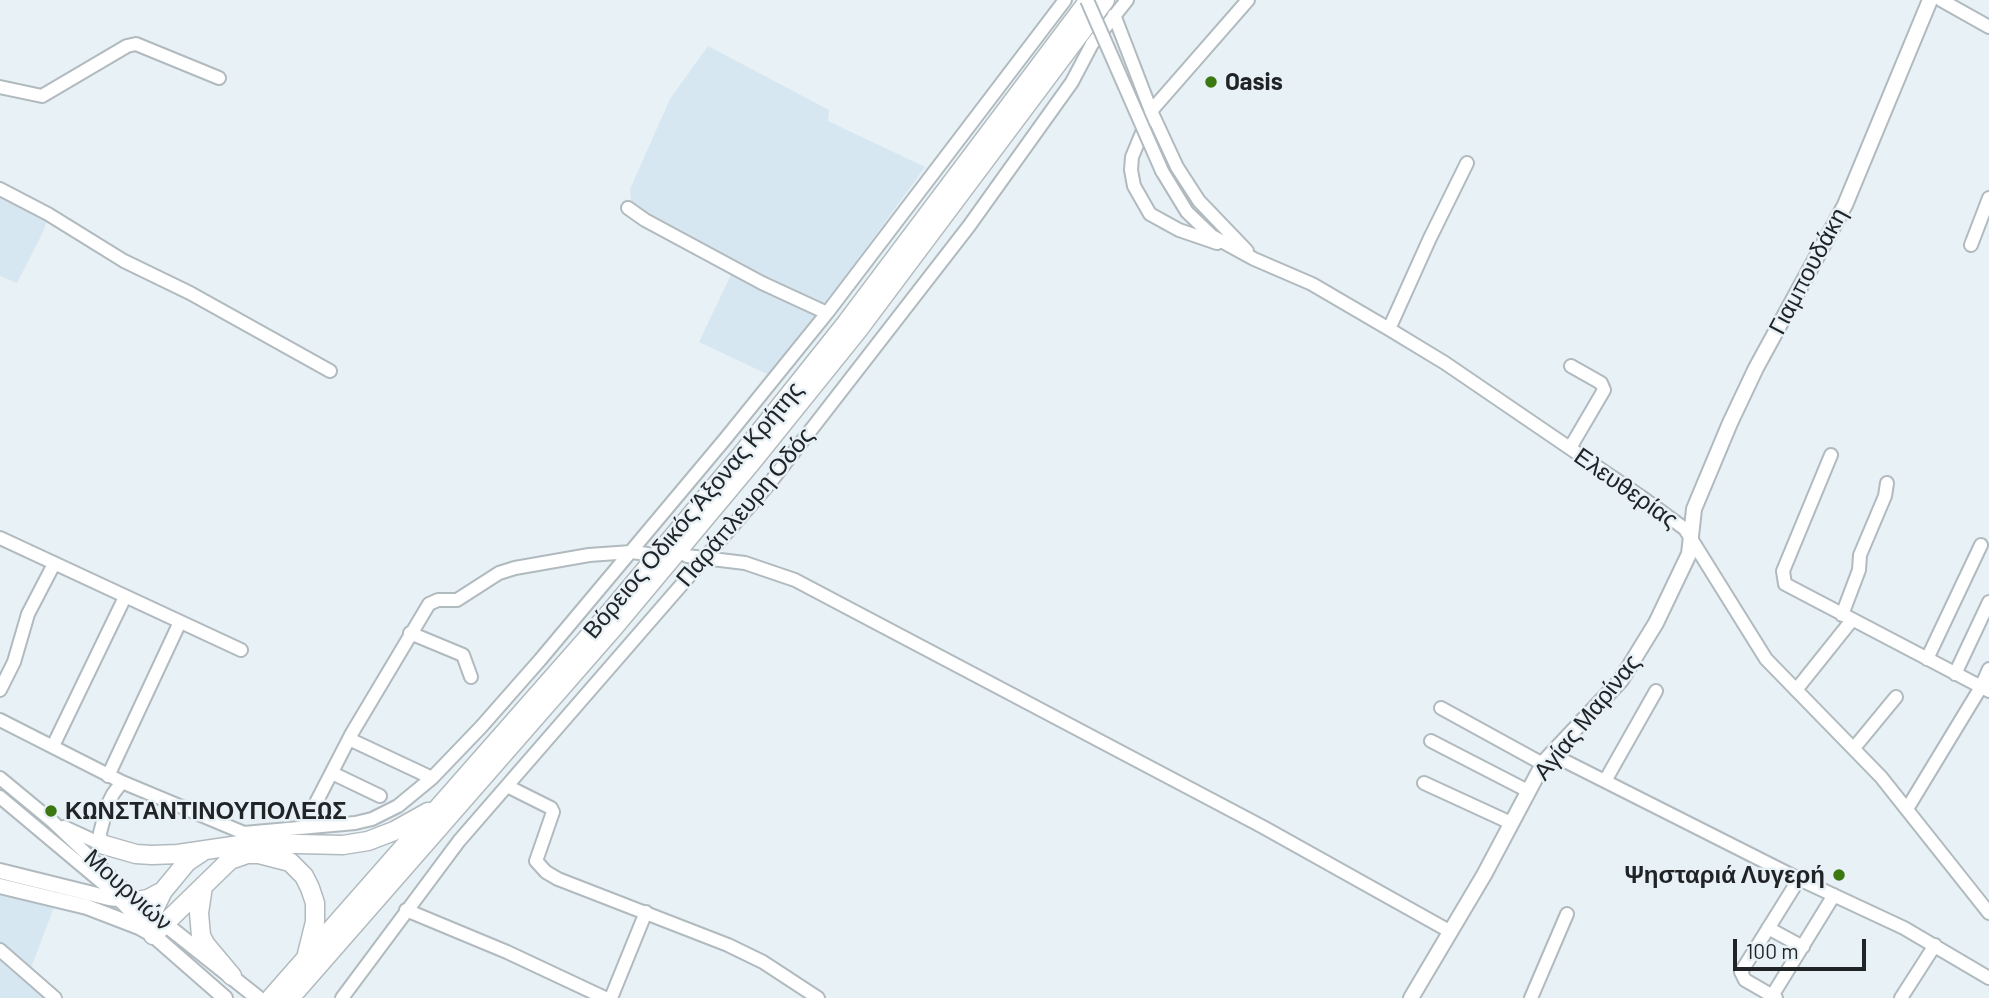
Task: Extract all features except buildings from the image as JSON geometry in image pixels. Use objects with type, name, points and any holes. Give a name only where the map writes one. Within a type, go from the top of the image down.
[{"type":"highway","name":"Βόρειος Οδικός Άξονας Κρήτης","points":[[290,990],[306,958],[606,617],[742,454],[847,323],[1088,0]]},
{"type":"highway","name":"Βόρειος Οδικός Άξονας Κρήτης","points":[[271,998],[290,990],[615,626],[858,330],[1109,7]]},
{"type":"highway","points":[[101,844],[152,856],[253,843],[343,845],[368,841],[441,805]]},
{"type":"highway","points":[[129,901],[156,896],[187,862],[208,849]]},
{"type":"highway","points":[[156,925],[230,860],[247,854],[270,855],[290,862],[304,876],[315,903],[315,922],[306,958]]},
{"type":"highway","points":[[202,886],[199,913],[201,936],[232,976]]},
{"type":"highway","points":[[156,925],[163,891]]},
{"type":"main road","name":"Γιαμπουδάκη","points":[[1692,541],[1694,509],[1730,423],[1756,368],[1845,205],[1930,0]]},
{"type":"main road","name":"Αγίας Μαρίνας","points":[[1411,998],[1451,932],[1547,759],[1631,668],[1684,565],[1692,541]]},
{"type":"main road","points":[[0,872],[129,901]]},
{"type":"main road","points":[[0,886],[87,907],[132,923],[156,925],[225,998]]},
{"type":"main road","name":"Μουρνιών","points":[[129,901],[156,925],[232,976],[258,998]]},
{"type":"street","points":[[0,720],[108,776],[236,831],[252,834],[304,826],[335,826],[372,819],[398,806],[432,778],[532,670],[631,552],[828,313],[1065,0]]},
{"type":"street","points":[[1088,0],[1162,171],[1187,212],[1227,246]]},
{"type":"street","name":"Παράπλευρη Οδός","points":[[342,998],[459,841],[769,484],[969,226],[1072,82],[1109,7],[1127,0]]},
{"type":"street","points":[[1227,246],[1159,221],[1143,206],[1134,186],[1132,157],[1151,111],[1248,0]]},
{"type":"street","points":[[1941,0],[1989,27]]},
{"type":"street","points":[[1109,7],[1177,167],[1199,201],[1256,260]]},
{"type":"street","points":[[0,87],[42,96],[127,46],[136,44],[219,78]]},
{"type":"street","points":[[1389,329],[1467,163]]},
{"type":"street","points":[[0,189],[124,261],[190,293],[330,371]]},
{"type":"street","points":[[1971,245],[1989,198]]},
{"type":"street","points":[[628,208],[645,220],[762,283],[828,313]]},
{"type":"street","name":"Ελευθερίας","points":[[1227,246],[1311,284],[1445,363],[1681,526],[1773,668],[1854,748],[1907,809],[1989,913]]},
{"type":"street","points":[[1570,448],[1604,390],[1601,383],[1571,366]]},
{"type":"street","points":[[1831,456],[1783,576],[1786,583],[1985,689]]},
{"type":"street","points":[[1796,690],[1847,617],[1860,555],[1885,496],[1887,483]]},
{"type":"street","points":[[0,538],[241,650]]},
{"type":"street","points":[[1927,659],[1981,545]]},
{"type":"street","points":[[304,826],[349,739],[410,633],[432,601],[462,598],[499,573],[589,555],[631,552],[648,554]]},
{"type":"street","points":[[687,556],[745,563],[794,580],[1263,827],[1451,932]]},
{"type":"street","points":[[0,690],[14,662],[27,614],[54,564]]},
{"type":"street","points":[[53,746],[125,597]]},
{"type":"street","points":[[1955,674],[1989,602]]},
{"type":"street","points":[[108,776],[180,622]]},
{"type":"street","points":[[410,633],[463,655],[471,677]]},
{"type":"street","points":[[1907,809],[1985,689],[1989,669]]},
{"type":"street","points":[[1605,781],[1656,691]]},
{"type":"street","points":[[1854,748],[1896,697]]},
{"type":"street","points":[[1441,708],[1547,759],[1605,781],[1935,945],[1989,978]]},
{"type":"street","points":[[349,739],[432,778]]},
{"type":"street","points":[[1431,741],[1528,791]]},
{"type":"street","points":[[332,773],[380,796]]},
{"type":"street","name":"Μουρνιών","points":[[0,778],[52,821],[129,901]]},
{"type":"street","points":[[101,844],[100,833],[107,806],[122,782]]},
{"type":"street","points":[[1424,783],[1511,823]]},
{"type":"street","points":[[507,786],[551,808],[553,813],[537,854],[536,861],[540,867],[558,879],[746,953],[818,998]]},
{"type":"street","name":"Μουρνιών","points":[[0,797],[129,901]]},
{"type":"street","points":[[52,821],[101,844]]},
{"type":"street","points":[[1799,879],[1741,972],[1745,980],[1774,997],[1833,895]]},
{"type":"street","points":[[406,910],[507,952],[605,998]]},
{"type":"street","points":[[611,998],[646,912]]},
{"type":"street","points":[[1531,998],[1567,914]]},
{"type":"street","points":[[1768,928],[1803,947]]},
{"type":"street","points":[[1901,998],[1935,945]]},
{"type":"street","points":[[0,950],[55,998]]},
{"type":"shaded area","points":[[708,46],[829,110],[828,121],[925,167],[824,306],[769,375],[699,342],[737,262],[636,209],[631,200],[630,189],[670,99]]},
{"type":"shaded area","points":[[0,189],[48,214],[44,230],[17,283],[0,276]]},
{"type":"shaded area","points":[[0,889],[56,902],[28,976],[50,998],[0,998]]},
{"type":"place","name":"Oasis","points":[[1211,82]]},
{"type":"place","name":"ΚΩΝΣΤΑΝΤΙΝΟΥΠΟΛΕΩΣ","points":[[51,811]]},
{"type":"place","name":"Ψησταριά Λυγερή","points":[[1839,875]]}]
